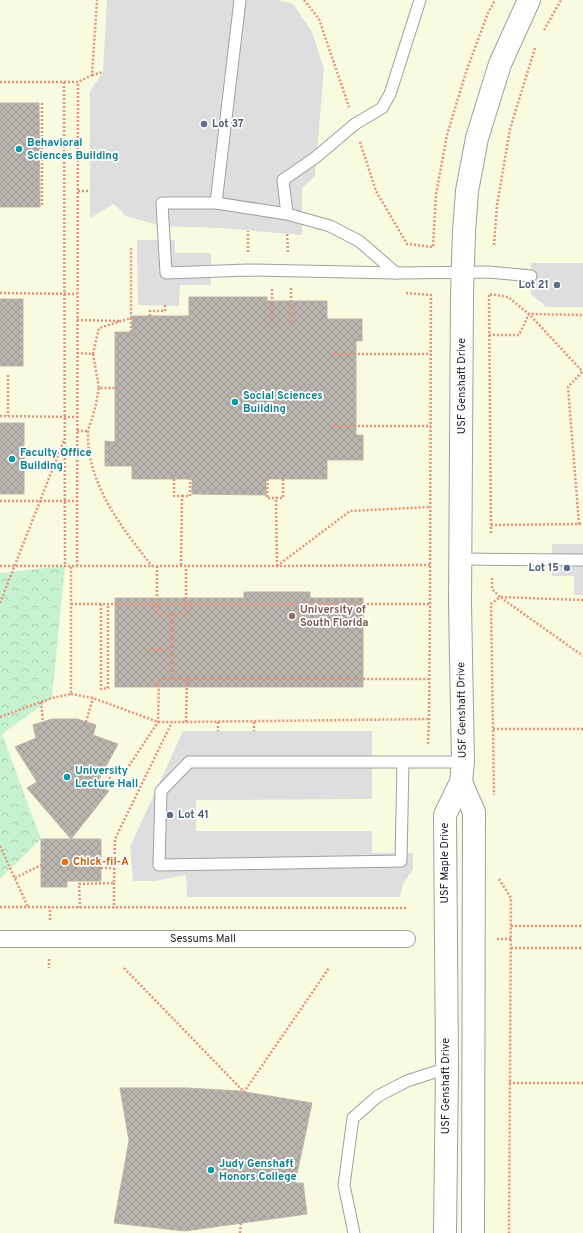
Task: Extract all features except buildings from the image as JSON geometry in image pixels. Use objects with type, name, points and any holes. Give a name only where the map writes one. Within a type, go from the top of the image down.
[{"type":"street","name":"USF Genshaft Drive","points":[[462,772],[460,559],[463,272],[467,191],[476,138],[500,64],[529,0]]},
{"type":"street","name":"USF Maple Drive","points":[[445,938],[445,815],[462,772]]},
{"type":"street","points":[[462,772],[474,812],[484,938],[473,1233]]},
{"type":"street","name":"USF Genshaft Drive","points":[[445,938],[447,1068],[445,1233]]},
{"type":"street","name":"Sessums Mall","points":[[0,939],[407,939]]},
{"type":"lane","points":[[216,203],[240,0]]},
{"type":"lane","points":[[286,214],[283,180],[316,158],[355,124],[382,108],[390,94],[420,0]]},
{"type":"lane","points":[[396,273],[359,241],[330,226],[286,214],[216,203],[162,203],[166,273],[248,270],[396,273],[489,272],[531,276]]},
{"type":"lane","points":[[460,559],[583,560]]},
{"type":"lane","points":[[403,762],[401,861],[159,865],[161,791],[189,762],[403,762],[462,772]]},
{"type":"lane","points":[[354,1233],[344,1185],[353,1118],[378,1096],[407,1081],[447,1068]]},
{"type":"path","points":[[92,75],[97,0]]},
{"type":"path","points":[[542,32],[562,0]]},
{"type":"path","points":[[494,245],[497,204],[510,129],[536,47]]},
{"type":"path","points":[[0,82],[78,82],[92,75],[103,72]]},
{"type":"path","points":[[64,82],[65,566]]},
{"type":"path","points":[[78,82],[78,566]]},
{"type":"path","points":[[42,103],[40,157],[42,207]]},
{"type":"path","points":[[41,142],[78,142]]},
{"type":"path","points":[[40,157],[78,158]]},
{"type":"path","points":[[78,191],[90,191]]},
{"type":"path","points":[[131,247],[131,332]]},
{"type":"path","points":[[291,288],[291,323]]},
{"type":"path","points":[[0,293],[78,294]]},
{"type":"path","points":[[414,294],[431,295],[428,744]]},
{"type":"path","points":[[491,525],[581,524],[568,386],[583,371],[528,314],[508,297],[489,294],[491,533]]},
{"type":"path","points":[[272,301],[272,323]]},
{"type":"path","points":[[150,316],[150,311],[165,311],[165,305]]},
{"type":"path","points":[[528,314],[583,315]]},
{"type":"path","points":[[489,334],[519,335],[528,314]]},
{"type":"path","points":[[131,318],[99,328],[93,354],[99,388],[93,416],[87,431],[90,457],[99,488],[131,538],[152,566]]},
{"type":"path","points":[[78,320],[124,321]]},
{"type":"path","points":[[78,353],[93,354]]},
{"type":"path","points":[[334,354],[431,354]]},
{"type":"path","points":[[8,375],[8,416]]},
{"type":"path","points":[[99,388],[115,388]]},
{"type":"path","points":[[0,416],[78,417]]},
{"type":"path","points":[[334,426],[431,426]]},
{"type":"path","points":[[78,431],[87,431]]},
{"type":"path","points":[[0,603],[65,438]]},
{"type":"path","points":[[174,479],[174,496],[190,496],[190,479]]},
{"type":"path","points":[[268,479],[268,498],[283,498],[283,479]]},
{"type":"path","points":[[182,496],[182,566]]},
{"type":"path","points":[[276,498],[277,566]]},
{"type":"path","points":[[0,501],[78,501]]},
{"type":"path","points":[[277,566],[350,511],[430,507]]},
{"type":"path","points":[[0,566],[430,565]]},
{"type":"path","points":[[71,566],[71,694]]},
{"type":"path","points":[[157,566],[157,614],[186,614],[186,566]]},
{"type":"path","points":[[583,600],[500,597],[583,656]]},
{"type":"path","points":[[71,604],[430,604]]},
{"type":"path","points":[[101,604],[101,689],[108,688],[108,604]]},
{"type":"path","points":[[171,614],[172,680]]},
{"type":"path","points":[[149,649],[171,651]]},
{"type":"path","points":[[103,772],[117,784],[158,722],[159,679],[429,679]]},
{"type":"path","points":[[186,722],[187,680]]},
{"type":"path","points":[[0,717],[52,698],[71,694],[93,698],[158,722],[429,719]]},
{"type":"path","points":[[86,722],[93,698]]},
{"type":"path","points":[[41,702],[43,722]]},
{"type":"path","points":[[114,908],[115,839],[172,722]]},
{"type":"path","points":[[218,722],[218,731]]},
{"type":"path","points":[[254,722],[254,731]]},
{"type":"path","points":[[493,730],[583,730]]},
{"type":"path","points":[[0,846],[28,907]]},
{"type":"path","points":[[14,878],[40,865]]},
{"type":"path","points":[[101,868],[114,868]]},
{"type":"path","points":[[80,908],[79,884],[114,883]]},
{"type":"path","points":[[0,907],[407,908]]},
{"type":"path","points":[[511,926],[583,926]]},
{"type":"path","points":[[484,938],[511,939]]},
{"type":"path","points":[[511,948],[583,948]]},
{"type":"path","points":[[124,968],[244,1092],[329,968]]},
{"type":"path","points":[[510,1233],[510,1083],[583,1083]]},
{"type":"path","points":[[240,1233],[242,1223]]},
{"type":"shaded area","name":"University of South Florida","points":[[0,0],[583,0],[583,1233],[0,1233]]},
{"type":"shaded area","name":"Lot 37","points":[[107,0],[278,0],[293,4],[312,32],[324,69],[315,176],[302,188],[302,235],[219,228],[161,226],[126,216],[114,204],[90,218],[90,91],[103,72]]},
{"type":"shaded area","points":[[137,240],[175,240],[175,253],[211,253],[211,285],[180,285],[179,306],[138,305]]},
{"type":"shaded area","name":"Lot 21","points":[[531,263],[583,263],[583,307],[546,307],[531,294]]},
{"type":"shaded area","name":"Lot 15","points":[[552,544],[583,544],[583,595],[574,595],[574,576],[552,576]]},
{"type":"shaded area","name":"Lot 41","points":[[183,731],[372,731],[372,799],[196,800],[196,831],[372,831],[372,853],[413,853],[413,869],[403,884],[400,897],[187,897],[186,875],[155,881],[133,881],[130,847]]},
{"type":"green space","points":[[65,566],[52,698],[2,734],[41,839],[0,879],[0,573]]},
{"type":"place","name":"Lot 37","points":[[204,124]]},
{"type":"place","name":"Behavioral Sciences Building","points":[[19,149]]},
{"type":"place","name":"Lot 21","points":[[557,285]]},
{"type":"place","name":"Social Sciences Building","points":[[235,402]]},
{"type":"place","name":"Faculty Office Building","points":[[12,459]]},
{"type":"place","name":"Lot 15","points":[[567,568]]},
{"type":"place","name":"University of South Florida","points":[[292,616]]},
{"type":"place","name":"University Lecture Hall","points":[[67,777]]},
{"type":"place","name":"Lot 41","points":[[170,815]]},
{"type":"place","name":"Chick-fil-A","points":[[65,862]]},
{"type":"place","name":"Judy Genshaft Honors College","points":[[211,1170]]}]
